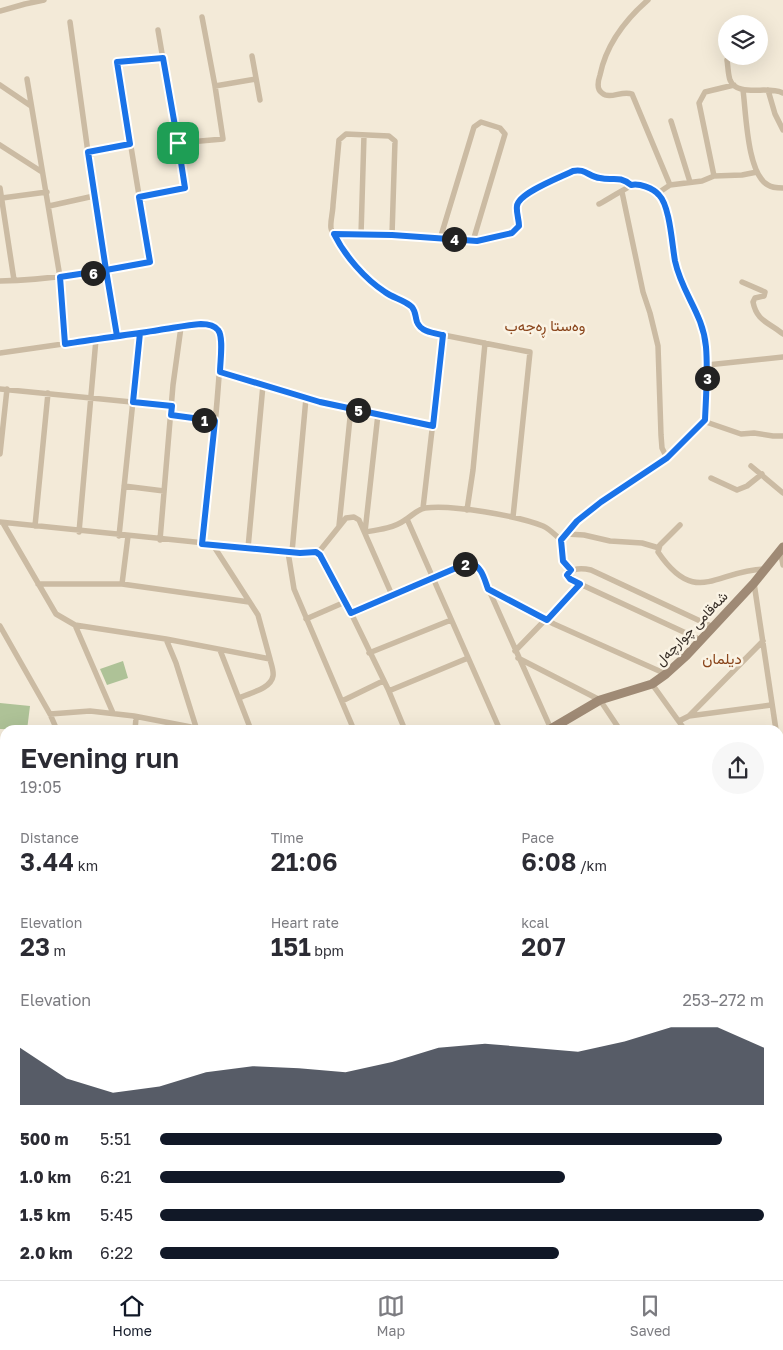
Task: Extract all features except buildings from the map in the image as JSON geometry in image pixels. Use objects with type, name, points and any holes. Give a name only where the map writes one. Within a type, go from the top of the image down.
[{"type":"main road","name":"شەقامی چوارچەل","points":[[560,725],[600,700],[652,684],[666,674],[701,640],[754,583],[782,549]]},
{"type":"street","points":[[0,11],[44,0]]},
{"type":"street","points":[[648,0],[619,31],[603,59],[598,83],[599,91],[603,95],[609,96],[626,92],[632,94],[670,185]]},
{"type":"street","points":[[178,143],[223,139],[202,18]]},
{"type":"street","points":[[70,22],[94,196],[117,336]]},
{"type":"street","points":[[139,197],[185,188],[158,30]]},
{"type":"street","points":[[252,56],[260,100]]},
{"type":"street","points":[[0,281],[60,277],[150,262],[117,62],[163,58]]},
{"type":"street","points":[[728,65],[734,86],[743,90],[777,89],[783,93]]},
{"type":"street","points":[[27,79],[60,277],[65,344]]},
{"type":"street","points":[[215,86],[256,79]]},
{"type":"street","points":[[0,85],[31,106]]},
{"type":"street","points":[[714,176],[700,103],[705,92],[734,86]]},
{"type":"street","points":[[743,90],[752,156],[757,172],[760,178],[769,186],[783,188]]},
{"type":"street","points":[[768,90],[775,114],[783,130]]},
{"type":"street","points":[[671,121],[690,182]]},
{"type":"street","points":[[440,238],[474,127],[481,122],[500,128],[505,134],[473,241]]},
{"type":"street","points":[[392,235],[395,141],[389,136],[346,134],[339,140],[331,228],[338,242],[360,271],[386,294],[411,306],[415,312],[417,322],[422,329],[428,332],[530,352],[512,517]]},
{"type":"street","points":[[361,235],[364,135]]},
{"type":"street","points":[[88,152],[130,144]]},
{"type":"street","points":[[0,146],[42,172]]},
{"type":"street","points":[[334,234],[392,235],[473,241],[512,233],[519,226],[516,207],[518,201],[525,194],[573,171],[580,169],[600,178],[623,179],[631,185]]},
{"type":"street","points":[[658,193],[670,185],[702,181],[714,176],[757,172]]},
{"type":"street","points":[[561,540],[577,521],[601,502],[667,458],[705,420],[707,365],[702,324],[680,281],[675,262],[672,237],[662,200],[658,193],[636,184],[599,204]]},
{"type":"street","points":[[0,188],[14,280]]},
{"type":"street","points":[[2,198],[46,192]]},
{"type":"street","points":[[622,192],[643,292],[658,346],[662,448],[667,458]]},
{"type":"street","points":[[49,206],[94,196]]},
{"type":"street","points":[[742,282],[765,292],[764,296],[755,298],[753,302],[757,314],[762,321],[783,334]]},
{"type":"street","points":[[0,353],[202,324],[213,326],[220,331],[220,372],[202,544]]},
{"type":"street","points":[[160,540],[181,327]]},
{"type":"street","points":[[119,536],[140,333]]},
{"type":"street","points":[[423,508],[443,335]]},
{"type":"street","points":[[79,532],[96,339]]},
{"type":"street","points":[[467,510],[473,470],[485,343]]},
{"type":"street","points":[[707,365],[783,357]]},
{"type":"street","points":[[220,372],[306,398],[433,426]]},
{"type":"street","points":[[248,548],[263,385]]},
{"type":"street","points":[[0,454],[3,389],[172,406]]},
{"type":"street","points":[[35,526],[48,393]]},
{"type":"street","points":[[306,398],[290,552],[294,589],[352,725]]},
{"type":"street","points":[[339,526],[350,408]]},
{"type":"street","points":[[365,532],[378,414]]},
{"type":"street","points":[[171,415],[215,421]]},
{"type":"street","points":[[705,420],[741,434],[754,433],[783,436]]},
{"type":"street","points":[[751,466],[783,493]]},
{"type":"street","points":[[711,478],[738,490],[747,486],[762,474]]},
{"type":"street","points":[[124,486],[164,492]]},
{"type":"street","points":[[365,532],[398,524],[423,508],[447,507],[524,519],[545,527],[561,540],[563,561],[571,570]]},
{"type":"street","points":[[318,553],[346,518],[354,517],[359,520],[365,532],[392,595]]},
{"type":"street","points":[[407,519],[496,725]]},
{"type":"street","points":[[1,522],[119,536],[318,553],[351,613],[382,681],[388,690],[402,725]]},
{"type":"street","points":[[1,522],[56,614],[75,625],[166,639],[270,659]]},
{"type":"street","points":[[680,525],[660,545],[658,552],[674,572],[685,580],[702,583],[749,570],[765,569]]},
{"type":"street","points":[[567,534],[584,535],[610,541],[642,543],[659,548]]},
{"type":"street","points":[[122,584],[128,536]]},
{"type":"street","points":[[213,545],[258,615],[273,675],[271,681],[266,686],[239,698]]},
{"type":"street","points":[[782,549],[783,565]]},
{"type":"street","points":[[351,613],[470,562],[476,565],[480,570],[518,658],[552,725]]},
{"type":"street","points":[[701,640],[580,584],[567,575],[571,570],[584,568],[591,570],[713,627]]},
{"type":"street","points":[[754,583],[775,725]]},
{"type":"street","points":[[38,584],[122,584],[249,602]]},
{"type":"street","points":[[515,651],[580,584]]},
{"type":"street","points":[[488,589],[547,620],[666,674]]},
{"type":"street","points":[[306,618],[345,602]]},
{"type":"street","points":[[369,653],[451,620]]},
{"type":"street","points":[[75,625],[113,713]]},
{"type":"street","points":[[0,626],[55,725]]},
{"type":"street","points":[[166,639],[176,663],[195,725]]},
{"type":"street","points":[[690,716],[764,641]]},
{"type":"street","points":[[220,650],[249,725]]},
{"type":"street","points":[[388,690],[468,658]]},
{"type":"street","points":[[518,658],[600,700],[617,725]]},
{"type":"street","points":[[342,701],[382,681]]},
{"type":"street","points":[[652,684],[682,725]]},
{"type":"street","points":[[679,721],[690,716],[771,705]]},
{"type":"street","points":[[50,714],[90,711],[185,725]]},
{"type":"street","points":[[134,716],[136,718],[135,725]]},
{"type":"green space","points":[[123,661],[128,678],[107,685],[100,669]]},
{"type":"green space","points":[[0,703],[30,706],[28,725],[0,725]]},
{"type":"district","name":"وەستا ڕەجەب","points":[[545,325]]},
{"type":"district","name":"دیلمان","points":[[722,658]]},
{"type":"route","points":[[178,143],[163,58],[117,62],[130,144],[88,152],[106,270],[60,277],[65,344],[96,339],[140,333],[202,324],[213,326],[220,331],[220,372],[320,402],[433,426],[443,335],[422,329],[411,306],[386,294],[360,271],[334,234],[392,235],[477,241],[512,233],[519,226],[516,207],[518,201],[525,194],[580,169],[600,178],[623,179],[631,185],[643,186],[658,193],[666,212],[680,281],[702,324],[707,365],[705,420],[667,458],[601,502],[577,521],[561,540],[563,561],[571,570],[567,575],[570,579],[580,584],[547,620],[488,589],[480,570],[470,562],[351,613],[320,555],[316,552],[300,553],[202,544],[215,421],[171,415],[172,406],[133,402],[140,333],[117,336],[106,270],[150,262],[139,197],[185,188],[178,143]]}]
